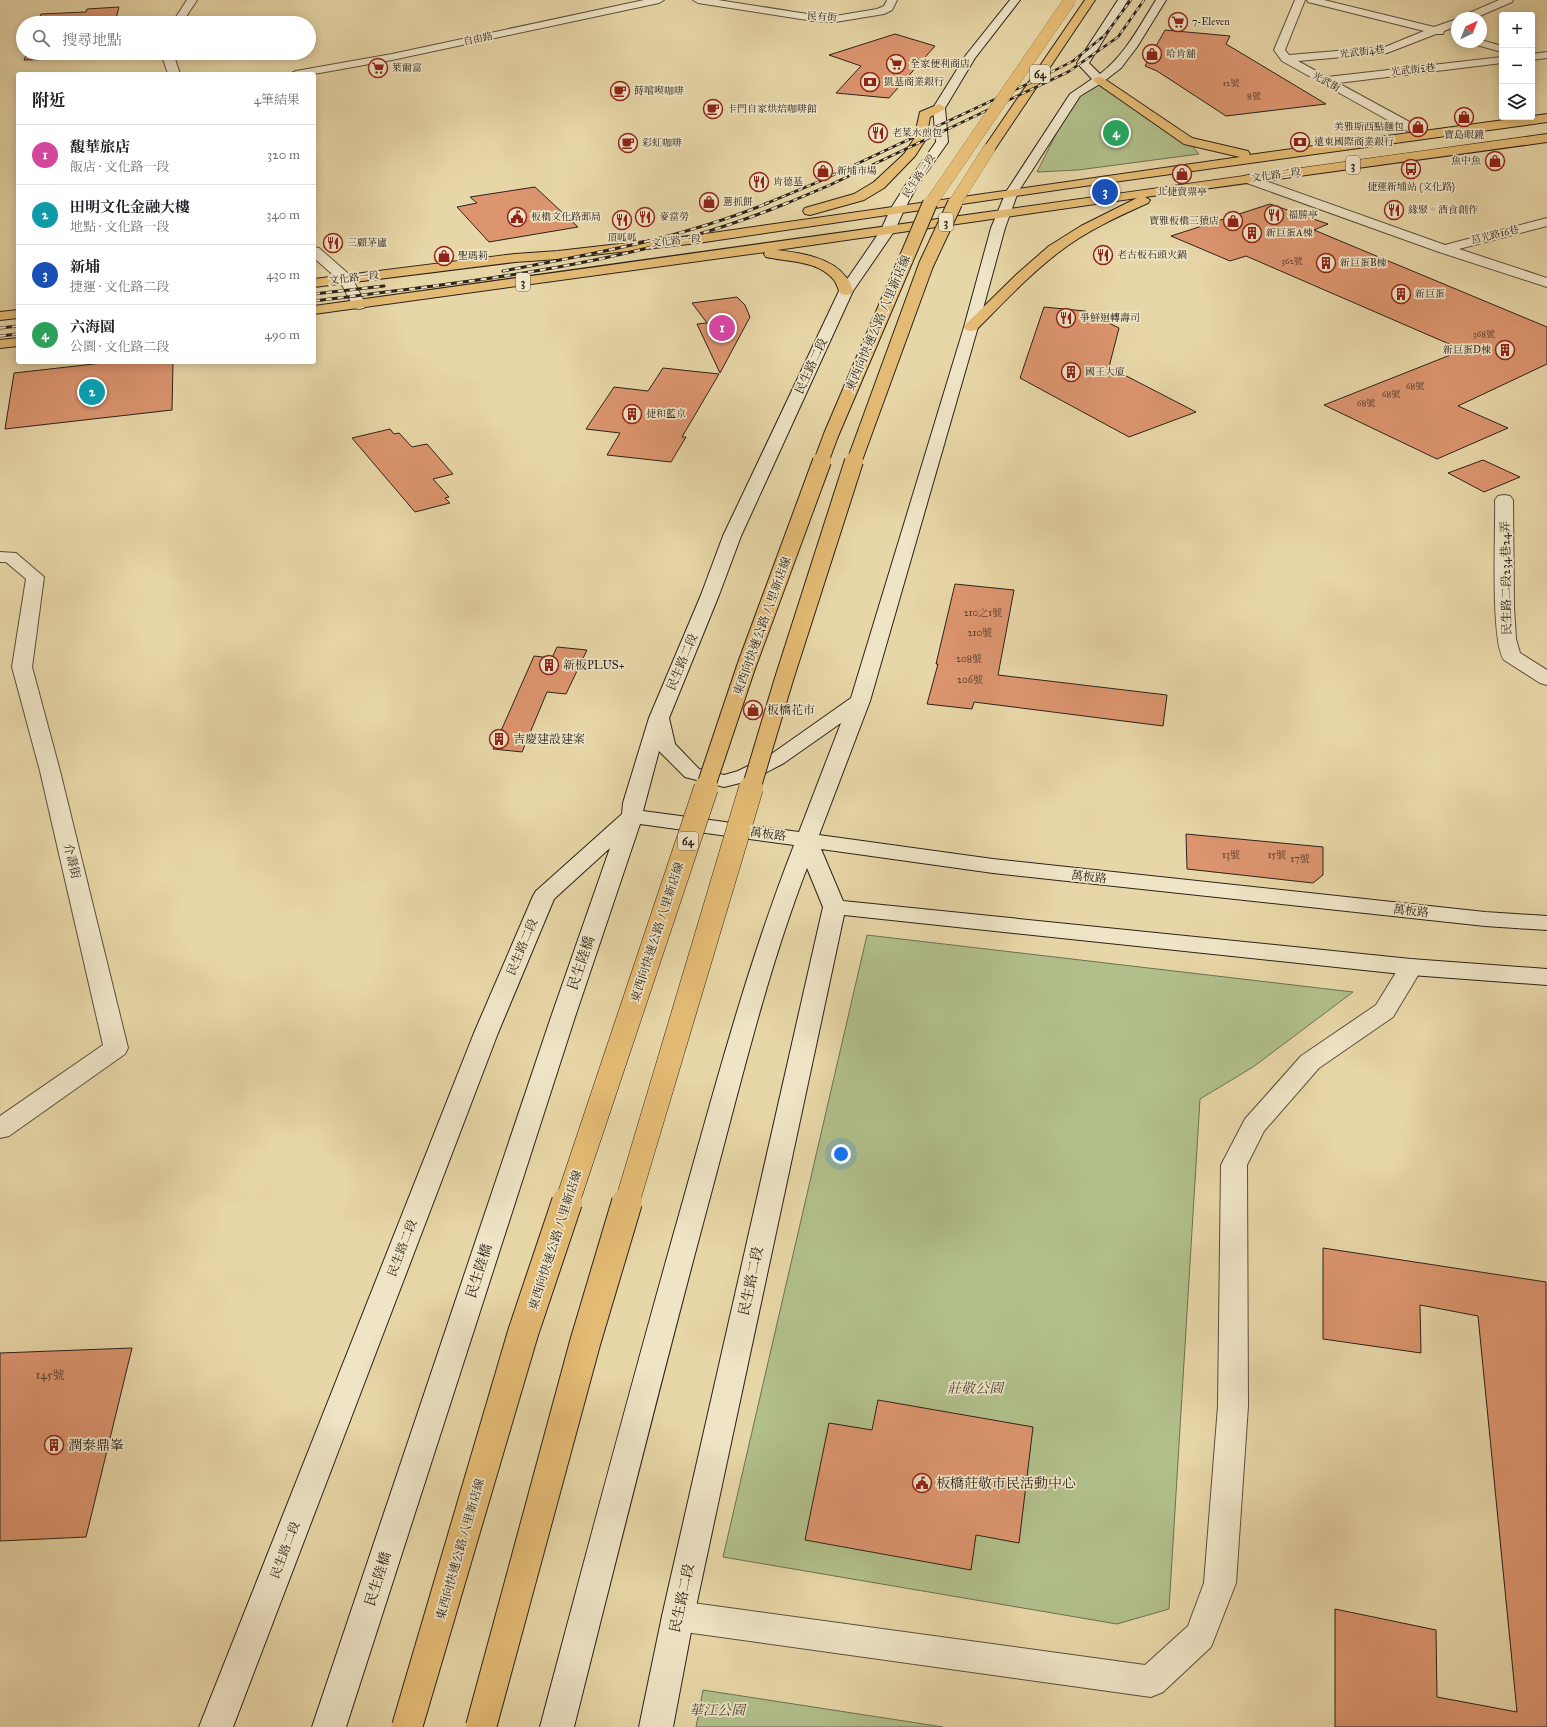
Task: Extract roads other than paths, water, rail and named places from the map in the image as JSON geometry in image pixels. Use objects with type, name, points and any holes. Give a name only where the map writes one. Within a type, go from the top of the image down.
[{"type":"main road","points":[[182,16],[192,0]]},
{"type":"main road","name":"自由路","points":[[307,72],[392,57],[658,0]]},
{"type":"main road","name":"民有街","points":[[698,0],[814,18],[835,19],[852,18],[880,12],[888,8],[892,0]]},
{"type":"main road","points":[[736,233],[859,197],[879,185],[909,156],[920,139],[924,115],[939,108],[970,57],[1015,0]]},
{"type":"main road","name":"東西向快速公路 八里新店線","points":[[407,1727],[523,1333],[746,667],[831,435],[928,205],[1070,0]]},
{"type":"main road","name":"東西向快速公路 八里新店線","points":[[481,1727],[588,1336],[784,679],[860,442],[926,265],[953,206],[989,149],[1090,0]]},
{"type":"main road","points":[[1123,0],[1083,63],[1099,80],[1188,141],[1235,153],[1267,156]]},
{"type":"main road","points":[[557,1727],[638,1411],[740,1041],[783,901],[860,701],[971,327],[998,228],[1005,214],[1012,192],[1076,94],[1099,80],[1117,66],[1132,47],[1161,0]]},
{"type":"main road","points":[[1286,59],[1279,50],[1300,0]]},
{"type":"main road","points":[[1312,0],[1450,35]]},
{"type":"main road","points":[[1480,12],[1508,0]]},
{"type":"main road","name":"光武街4巷","points":[[1286,59],[1387,50],[1451,24]]},
{"type":"main road","points":[[1487,45],[1499,48]]},
{"type":"main road","points":[[1535,57],[1547,55]]},
{"type":"main road","name":"光武街","points":[[1286,59],[1424,135]]},
{"type":"main road","points":[[169,60],[173,72]]},
{"type":"main road","name":"光武街2巷","points":[[1324,81],[1499,60]]},
{"type":"main road","name":"民生路三段","points":[[897,210],[910,186],[942,142],[940,133],[939,108]]},
{"type":"main road","name":"文化路二段","points":[[1012,192],[1547,118]]},
{"type":"main road","name":"文化路二段","points":[[1005,214],[1092,200],[1160,192],[1547,138]]},
{"type":"main road","points":[[1249,179],[1444,249],[1547,283]]},
{"type":"main road","name":"文化路一段","points":[[316,283],[515,258],[558,255],[698,239],[1012,192]]},
{"type":"main road","points":[[971,327],[1022,275],[1055,249],[1092,225],[1160,192]]},
{"type":"main road","name":"民生路二段","points":[[216,1727],[483,1040],[544,896],[632,816],[634,803],[659,718],[710,595],[732,536],[846,291],[888,230],[897,210]]},
{"type":"main road","name":"文化路一段","points":[[316,310],[1005,214]]},
{"type":"main road","name":"莒光路16巷","points":[[1444,249],[1547,222]]},
{"type":"main road","points":[[316,253],[346,279],[359,305]]},
{"type":"main road","points":[[732,253],[759,253],[795,257],[809,261],[841,279],[846,291]]},
{"type":"main road","points":[[0,316],[16,314]]},
{"type":"main road","points":[[0,344],[16,342]]},
{"type":"main road","name":"民生路二段234巷24弄","points":[[1504,500],[1505,607],[1507,639],[1511,656],[1547,679]]},
{"type":"main road","name":"介壽街","points":[[0,557],[10,557],[35,577],[22,667],[50,771],[116,1048],[0,1129]]},
{"type":"main road","points":[[659,718],[665,745],[677,759],[692,773],[724,781],[745,776],[777,759],[860,701]]},
{"type":"main road","name":"萬板路","points":[[632,816],[993,866],[1485,920],[1547,923]]},
{"type":"main road","name":"民生陸橋","points":[[330,1727],[442,1382],[563,1017],[632,816]]},
{"type":"main road","points":[[806,840],[834,907],[1411,967],[1547,977]]},
{"type":"main road","name":"民生路二段","points":[[656,1727],[678,1616],[834,907]]},
{"type":"main road","points":[[678,1616],[1151,1681],[1200,1636],[1220,1583],[1233,1406],[1234,1165],[1254,1126],[1310,1062],[1385,1011],[1411,967]]},
{"type":"railway","points":[[765,204],[818,182],[1038,79],[1073,61],[1105,35],[1131,0]]},
{"type":"railway","points":[[785,204],[830,185],[1068,72],[1118,37],[1144,0]]},
{"type":"railway","points":[[503,271],[637,244],[703,226],[768,203]]},
{"type":"railway","points":[[316,301],[494,278],[614,256],[673,242],[730,224],[787,203]]},
{"type":"railway","points":[[316,294],[384,286]]},
{"type":"railway","points":[[0,328],[16,326]]},
{"type":"railway","points":[[0,336],[16,334]]},
{"type":"place","name":"7-Eleven","points":[[1178,22]]},
{"type":"place","name":"哈肯舖","points":[[1152,54]]},
{"type":"place","name":"全家便利商店","points":[[896,64]]},
{"type":"place","name":"萊爾富","points":[[378,68]]},
{"type":"place","name":"凱基商業銀行","points":[[870,82]]},
{"type":"place","name":"蒔嚐喫咖啡","points":[[620,91]]},
{"type":"place","name":"卡門自家烘焙咖啡館","points":[[713,109]]},
{"type":"place","name":"寶島眼鏡","points":[[1464,117]]},
{"type":"place","name":"美雅斯西點麵包","points":[[1418,127]]},
{"type":"place","name":"老菜水煎包","points":[[878,133]]},
{"type":"place","name":"六海園","points":[[1116,133]]},
{"type":"place","name":"遠東國際商業銀行","points":[[1300,142]]},
{"type":"place","name":"彩虹咖啡","points":[[628,143]]},
{"type":"place","name":"魚中魚","points":[[1495,161]]},
{"type":"place","name":"捷運新埔站 (文化路)","points":[[1411,169]]},
{"type":"place","name":"新埔市場","points":[[823,171]]},
{"type":"place","name":"北捷賣票亭","points":[[1182,174]]},
{"type":"place","name":"肯德基","points":[[759,182]]},
{"type":"place","name":"新埔","points":[[1105,192]]},
{"type":"place","name":"蔥抓餅","points":[[709,202]]},
{"type":"place","name":"緣聚。酒食創作","points":[[1394,210]]},
{"type":"place","name":"福勝亭","points":[[1274,215]]},
{"type":"place","name":"板橋文化路郵局","points":[[517,217]]},
{"type":"place","name":"麥當勞","points":[[645,217]]},
{"type":"place","name":"頂呱呱","points":[[622,220]]},
{"type":"place","name":"寶雅板橋三猿店","points":[[1233,221]]},
{"type":"place","name":"新巨蛋A棟","points":[[1252,233]]},
{"type":"place","name":"三顧茅廬","points":[[333,243]]},
{"type":"place","name":"老古板石頭火鍋","points":[[1103,255]]},
{"type":"place","name":"聖瑪莉","points":[[444,256]]},
{"type":"place","name":"新巨蛋B棟","points":[[1326,263]]},
{"type":"place","name":"新巨蛋","points":[[1401,294]]},
{"type":"place","name":"爭鮮迴轉壽司","points":[[1066,318]]},
{"type":"place","name":"馥華旅店","points":[[722,328]]},
{"type":"place","name":"新巨蛋D棟","points":[[1505,350]]},
{"type":"place","name":"國王大廈","points":[[1071,372]]},
{"type":"place","name":"田明文化金融大樓","points":[[92,392]]},
{"type":"place","name":"捷和藍京","points":[[632,414]]},
{"type":"place","name":"新板PLUS+","points":[[549,665]]},
{"type":"place","name":"板橋花市","points":[[753,710]]},
{"type":"place","name":"吉慶建設建案","points":[[499,739]]},
{"type":"place","name":"潤泰鼎峯","points":[[54,1445]]},
{"type":"place","name":"板橋莊敬市民活動中心","points":[[922,1483]]},
{"type":"park label","name":"莊敬公園","points":[[975,1388]]},
{"type":"park label","name":"華江公園","points":[[717,1710]]}]
